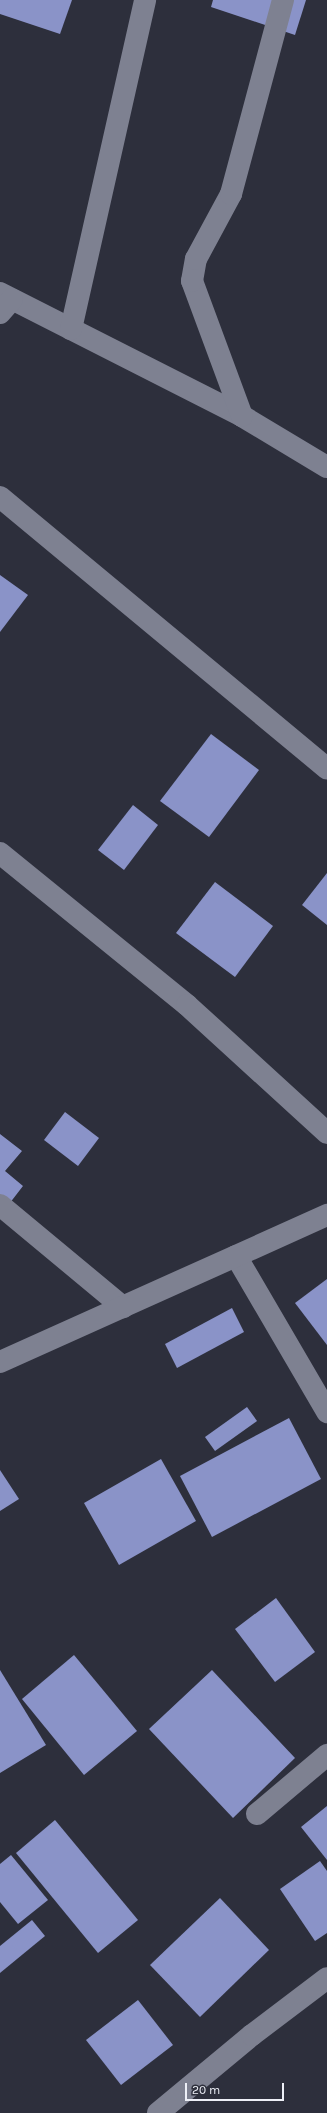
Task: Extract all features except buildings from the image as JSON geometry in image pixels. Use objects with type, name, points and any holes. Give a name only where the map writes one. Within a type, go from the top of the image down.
[{"type":"street","points":[[71,329],[145,0]]},
{"type":"street","points":[[242,416],[192,281],[196,259],[231,194],[283,0]]},
{"type":"street","points":[[4,301],[71,329],[242,416],[327,467]]},
{"type":"street","points":[[0,497],[327,768]]},
{"type":"street","points":[[0,852],[187,1005],[327,1133]]},
{"type":"street","points":[[0,1205],[123,1307]]},
{"type":"street","points":[[0,1362],[327,1215]]},
{"type":"street","points":[[236,1256],[327,1412]]},
{"type":"street","points":[[257,1814],[327,1755]]},
{"type":"street","points":[[158,2113],[252,2035],[327,1978]]}]
